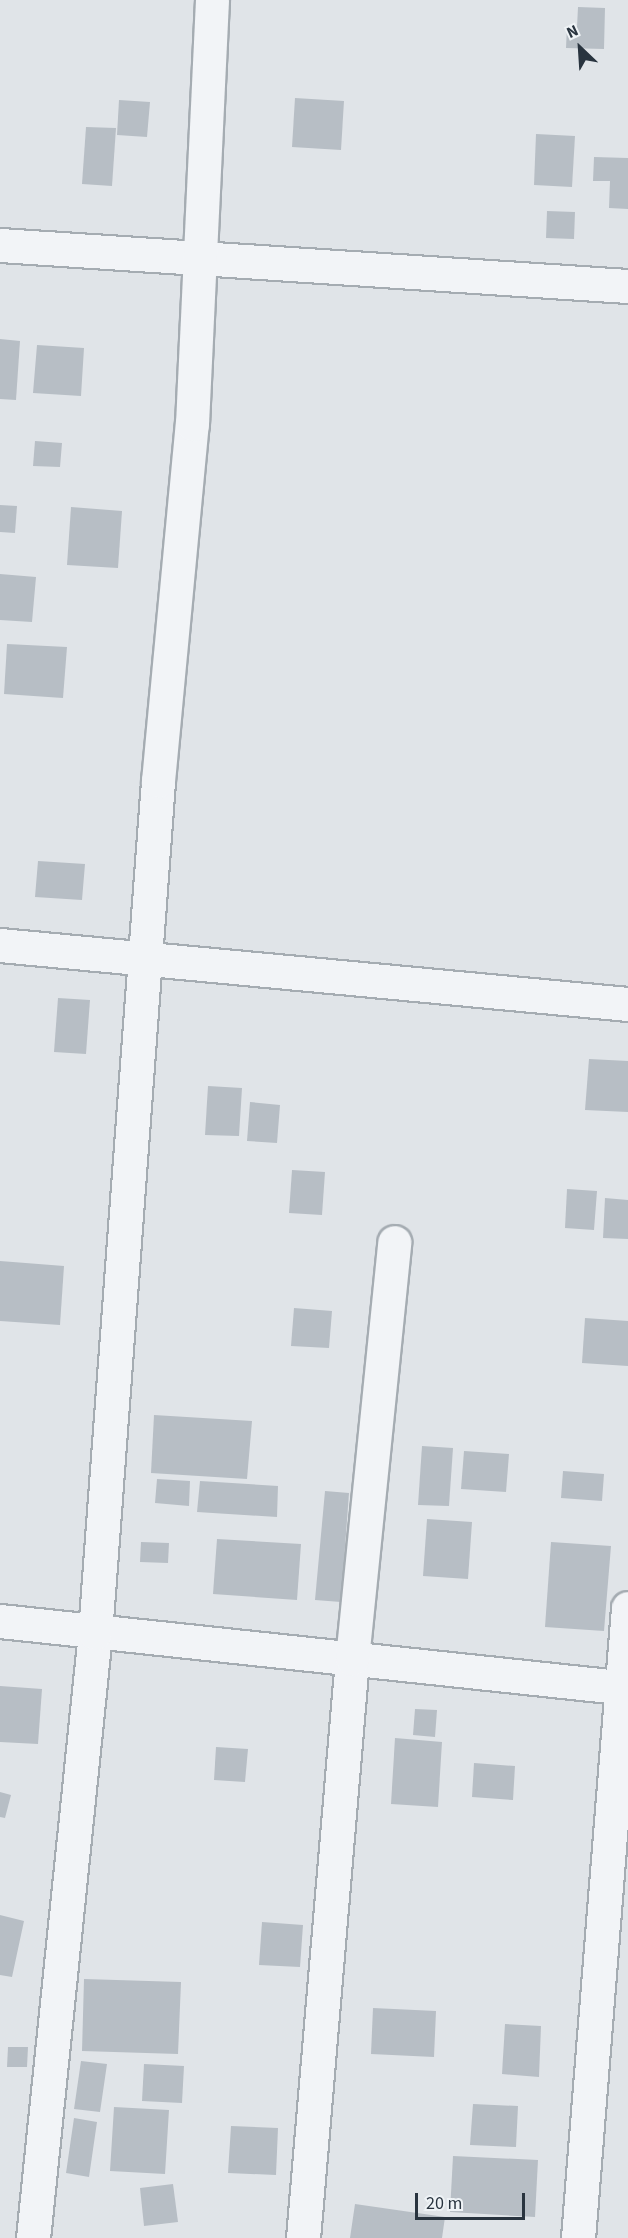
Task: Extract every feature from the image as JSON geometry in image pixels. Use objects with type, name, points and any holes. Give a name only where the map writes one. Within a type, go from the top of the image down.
[{"type":"street","points":[[33,2238],[95,1633],[145,959],[192,424],[196,259],[212,0]]},
{"type":"street","points":[[0,245],[628,286]]},
{"type":"street","points":[[0,945],[628,1004]]},
{"type":"street","points":[[303,2238],[352,1659],[394,1242]]},
{"type":"street","points":[[578,2238],[617,1863],[628,1608]]},
{"type":"street","points":[[0,1621],[95,1633],[623,1687]]},
{"type":"building","points":[[578,7],[605,8],[604,49],[566,48],[567,26],[577,27]]},
{"type":"building","points":[[295,98],[344,101],[341,150],[292,147]]},
{"type":"building","points":[[119,100],[150,102],[147,137],[117,135]]},
{"type":"building","points":[[86,127],[116,128],[112,186],[82,184]]},
{"type":"building","points":[[536,134],[575,136],[572,187],[534,185]]},
{"type":"building","points":[[594,157],[628,158],[628,209],[609,208],[610,181],[593,181]]},
{"type":"building","points":[[547,211],[575,212],[574,239],[546,238]]},
{"type":"building","points":[[0,339],[20,341],[16,400],[0,399]]},
{"type":"building","points":[[37,345],[84,348],[81,396],[33,393]]},
{"type":"building","points":[[35,441],[62,443],[60,467],[33,466]]},
{"type":"building","points":[[0,505],[17,506],[15,533],[0,532]]},
{"type":"building","points":[[71,507],[122,511],[118,568],[67,565]]},
{"type":"building","points":[[0,574],[36,577],[32,622],[0,620]]},
{"type":"building","points":[[7,644],[67,647],[63,698],[4,694]]},
{"type":"building","points":[[38,861],[85,864],[82,900],[35,897]]},
{"type":"building","points":[[58,998],[90,1000],[86,1054],[54,1052]]},
{"type":"building","points":[[589,1059],[628,1061],[628,1112],[585,1110]]},
{"type":"building","points":[[208,1086],[242,1088],[239,1136],[205,1135]]},
{"type":"building","points":[[250,1102],[280,1105],[277,1143],[247,1141]]},
{"type":"building","points":[[292,1170],[325,1172],[322,1215],[289,1213]]},
{"type":"building","points":[[567,1189],[597,1191],[594,1230],[565,1228]]},
{"type":"building","points":[[605,1198],[628,1200],[628,1239],[603,1238]]},
{"type":"building","points":[[0,1261],[64,1266],[60,1325],[0,1321]]},
{"type":"building","points":[[294,1308],[332,1311],[329,1348],[291,1346]]},
{"type":"building","points":[[585,1318],[628,1321],[628,1366],[582,1363]]},
{"type":"building","points":[[154,1415],[252,1421],[247,1479],[151,1473]]},
{"type":"building","points":[[422,1446],[453,1448],[449,1506],[418,1505]]},
{"type":"building","points":[[464,1451],[509,1454],[506,1492],[461,1489]]},
{"type":"building","points":[[563,1471],[604,1474],[602,1501],[561,1498]]},
{"type":"building","points":[[157,1479],[190,1481],[189,1506],[155,1503]]},
{"type":"building","points":[[200,1481],[278,1486],[277,1517],[197,1512]]},
{"type":"building","points":[[325,1491],[349,1493],[341,1602],[315,1600]]},
{"type":"building","points":[[427,1519],[472,1522],[468,1579],[423,1576]]},
{"type":"building","points":[[217,1539],[301,1544],[297,1600],[213,1594]]},
{"type":"building","points":[[141,1542],[169,1543],[168,1563],[140,1562]]},
{"type":"building","points":[[551,1542],[611,1546],[604,1631],[545,1627]]},
{"type":"building","points":[[0,1686],[42,1689],[38,1744],[0,1742]]},
{"type":"building","points":[[415,1709],[437,1710],[435,1737],[413,1735]]},
{"type":"building","points":[[395,1738],[442,1742],[438,1807],[391,1804]]},
{"type":"building","points":[[216,1747],[248,1749],[245,1782],[214,1780]]},
{"type":"building","points":[[474,1763],[515,1766],[513,1800],[472,1797]]},
{"type":"building","points":[[0,1792],[11,1795],[5,1818],[0,1817]]},
{"type":"building","points":[[0,1915],[24,1921],[12,1977],[0,1975]]},
{"type":"building","points":[[262,1922],[303,1925],[300,1967],[259,1965]]},
{"type":"building","points":[[84,1979],[181,1982],[178,2054],[82,2051]]},
{"type":"building","points":[[373,2008],[436,2011],[434,2057],[371,2054]]},
{"type":"building","points":[[505,2024],[541,2026],[539,2077],[502,2074]]},
{"type":"building","points":[[8,2047],[28,2047],[27,2067],[7,2067]]},
{"type":"building","points":[[81,2061],[107,2064],[100,2112],[74,2109]]},
{"type":"building","points":[[144,2064],[184,2066],[182,2103],[142,2101]]},
{"type":"building","points":[[473,2104],[518,2106],[516,2147],[470,2145]]},
{"type":"building","points":[[114,2107],[169,2110],[165,2174],[110,2171]]},
{"type":"building","points":[[74,2118],[97,2122],[89,2177],[66,2173]]},
{"type":"building","points":[[231,2126],[278,2128],[276,2175],[228,2173]]},
{"type":"building","points":[[453,2156],[538,2160],[535,2217],[450,2212]]},
{"type":"building","points":[[173,2184],[178,2222],[144,2226],[140,2188]]},
{"type":"building","points":[[355,2204],[445,2217],[442,2238],[350,2238]]}]
